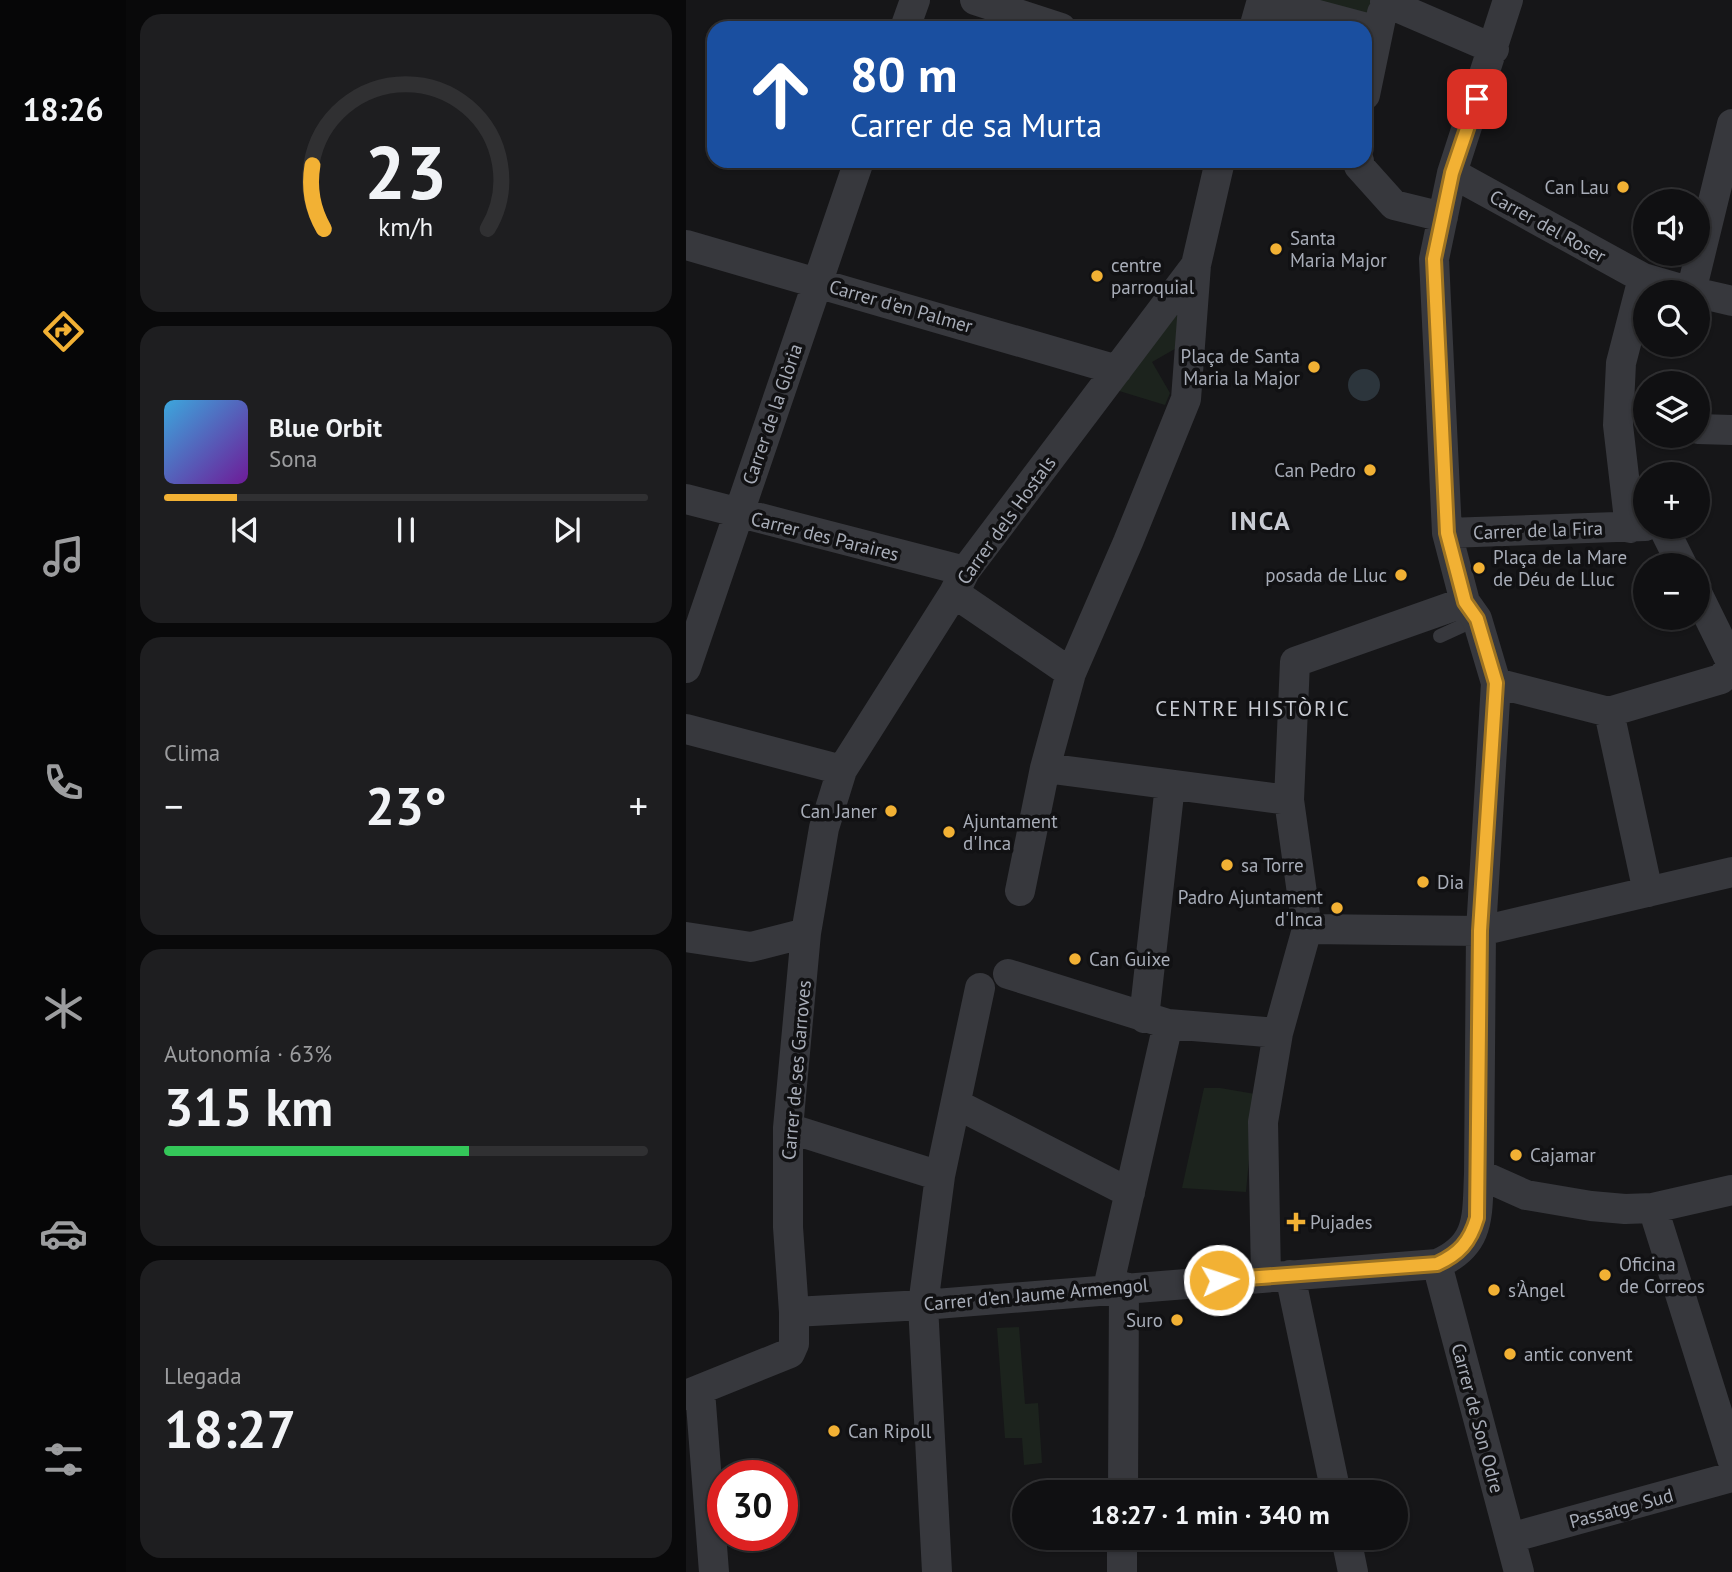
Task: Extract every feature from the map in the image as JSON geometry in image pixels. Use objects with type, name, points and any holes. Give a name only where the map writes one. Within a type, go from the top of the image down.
[{"type":"street","points":[[908,21],[915,0]]},
{"type":"street","points":[[975,0],[1040,21]]},
{"type":"street","points":[[1256,21],[1262,0],[1341,21]]},
{"type":"street","points":[[1437,1264],[1454,1256],[1472,1234],[1477,1218],[1480,931],[1496,683],[1447,533],[1434,259],[1452,173],[1508,0]]},
{"type":"street","points":[[1372,61],[1385,1],[1494,49]]},
{"type":"street","points":[[1372,29],[1378,31]]},
{"type":"street","points":[[1694,280],[1732,124]]},
{"type":"street","name":"Carrer de la Glòria","points":[[686,668],[857,168]]},
{"type":"street","points":[[1020,891],[1045,768],[1071,674],[1186,400],[1196,265],[1218,168]]},
{"type":"street","points":[[1361,168],[1394,205],[1443,218]]},
{"type":"street","name":"Carrer del Roser","points":[[1452,173],[1650,280]]},
{"type":"street","name":"Carrer d'en Palmer","points":[[686,245],[1116,370]]},
{"type":"street","name":"Carrer dels Hostals","points":[[824,828],[842,770],[959,582],[1196,265]]},
{"type":"street","points":[[1634,462],[1632,426],[1621,363],[1643,278]]},
{"type":"street","points":[[1710,296],[1732,301]]},
{"type":"street","points":[[1710,429],[1732,430]]},
{"type":"street","name":"Carrer des Paraires","points":[[686,499],[959,582]]},
{"type":"street","name":"Carrer de la Fira","points":[[1447,533],[1633,527]]},
{"type":"street","points":[[959,582],[1071,674]]},
{"type":"street","points":[[1333,1480],[1278,1275],[1263,1122],[1278,1033],[1307,929],[1289,800],[1295,662],[1471,611]]},
{"type":"street","points":[[1496,683],[1609,712],[1721,679],[1732,665],[1710,620]]},
{"type":"street","points":[[1609,712],[1648,892]]},
{"type":"street","points":[[686,729],[842,770]]},
{"type":"street","points":[[1045,768],[1289,800]]},
{"type":"street","points":[[1122,1480],[1116,1288],[1156,1021],[1170,785]]},
{"type":"street","name":"Carrer de ses Garroves","points":[[794,1312],[788,1227],[788,1128],[806,933],[824,828]]},
{"type":"street","points":[[1307,929],[1480,931],[1732,872]]},
{"type":"street","points":[[686,937],[751,947],[806,933]]},
{"type":"street","points":[[1008,974],[1156,1021],[1278,1033]]},
{"type":"street","points":[[937,1572],[923,1305],[940,1176],[980,988]]},
{"type":"street","points":[[956,1104],[1130,1193]]},
{"type":"street","points":[[788,1128],[940,1176]]},
{"type":"street","points":[[1479,1174],[1515,1191],[1539,1198],[1591,1206],[1653,1208],[1732,1190]]},
{"type":"street","points":[[1653,1208],[1732,1459]]},
{"type":"street","name":"Carrer d'en Jaume Armengol","points":[[794,1312],[923,1305],[1437,1264]]},
{"type":"street","name":"Carrer de Son Odre","points":[[1437,1264],[1519,1572]]},
{"type":"street","points":[[714,1572],[693,1393],[790,1353],[794,1344],[794,1312]]},
{"type":"street","name":"Passatge Sud","points":[[1510,1538],[1732,1477]]},
{"type":"street","points":[[1122,1550],[1122,1572]]},
{"type":"street","points":[[1348,1550],[1353,1572]]},
{"type":"lane","points":[[1440,636],[1471,611]]},
{"type":"shaded area","points":[[1262,0],[1385,0],[1378,31],[1372,29],[1372,21],[1341,21]]},
{"type":"shaded area","points":[[1183,307],[1180,346],[1152,362],[1170,393],[1165,405],[1116,390]]},
{"type":"shaded area","points":[[1364,369],[1376,373],[1380,385],[1376,397],[1364,401],[1352,397],[1348,385],[1352,373]]},
{"type":"shaded area","points":[[1204,1088],[1255,1094],[1246,1192],[1182,1188]]},
{"type":"shaded area","points":[[1019,1327],[1025,1404],[1038,1403],[1042,1463],[1024,1465],[1022,1438],[1005,1438],[997,1328]]},
{"type":"place","name":"Can Lau","points":[[1623,187]]},
{"type":"place","name":"Santa Maria Major","points":[[1276,249]]},
{"type":"place","name":"centre parroquial","points":[[1097,276]]},
{"type":"place","name":"Plaça de Santa Maria la Major","points":[[1314,367]]},
{"type":"place","name":"Can Pedro","points":[[1370,470]]},
{"type":"place","name":"Plaça de la Mare de Déu de Lluc","points":[[1479,568]]},
{"type":"place","name":"posada de Lluc","points":[[1401,575]]},
{"type":"place","name":"Can Janer","points":[[891,811]]},
{"type":"place","name":"Ajuntament d'Inca","points":[[949,832]]},
{"type":"place","name":"sa Torre","points":[[1227,865]]},
{"type":"place","name":"Dia","points":[[1423,882]]},
{"type":"place","name":"Padro Ajuntament d'Inca","points":[[1337,908]]},
{"type":"place","name":"Can Guixe","points":[[1075,959]]},
{"type":"place","name":"Cajamar","points":[[1516,1155]]},
{"type":"place","name":"Pujades","points":[[1296,1222]]},
{"type":"place","name":"Oficina de Correos","points":[[1605,1275]]},
{"type":"place","name":"s'Àngel","points":[[1494,1290]]},
{"type":"place","name":"Suro","points":[[1177,1320]]},
{"type":"place","name":"antic convent","points":[[1510,1354]]},
{"type":"place","name":"Can Ripoll","points":[[834,1431]]},
{"type":"district","name":"INCA","points":[[1261,520]]},
{"type":"district","name":"CENTRE HISTÒRIC","points":[[1253,708]]},
{"type":"route","points":[[1219,1280],[1437,1264],[1454,1256],[1466,1244],[1477,1218],[1480,931],[1496,683],[1477,619],[1465,602],[1447,533],[1434,259],[1452,173],[1477,99]]}]
